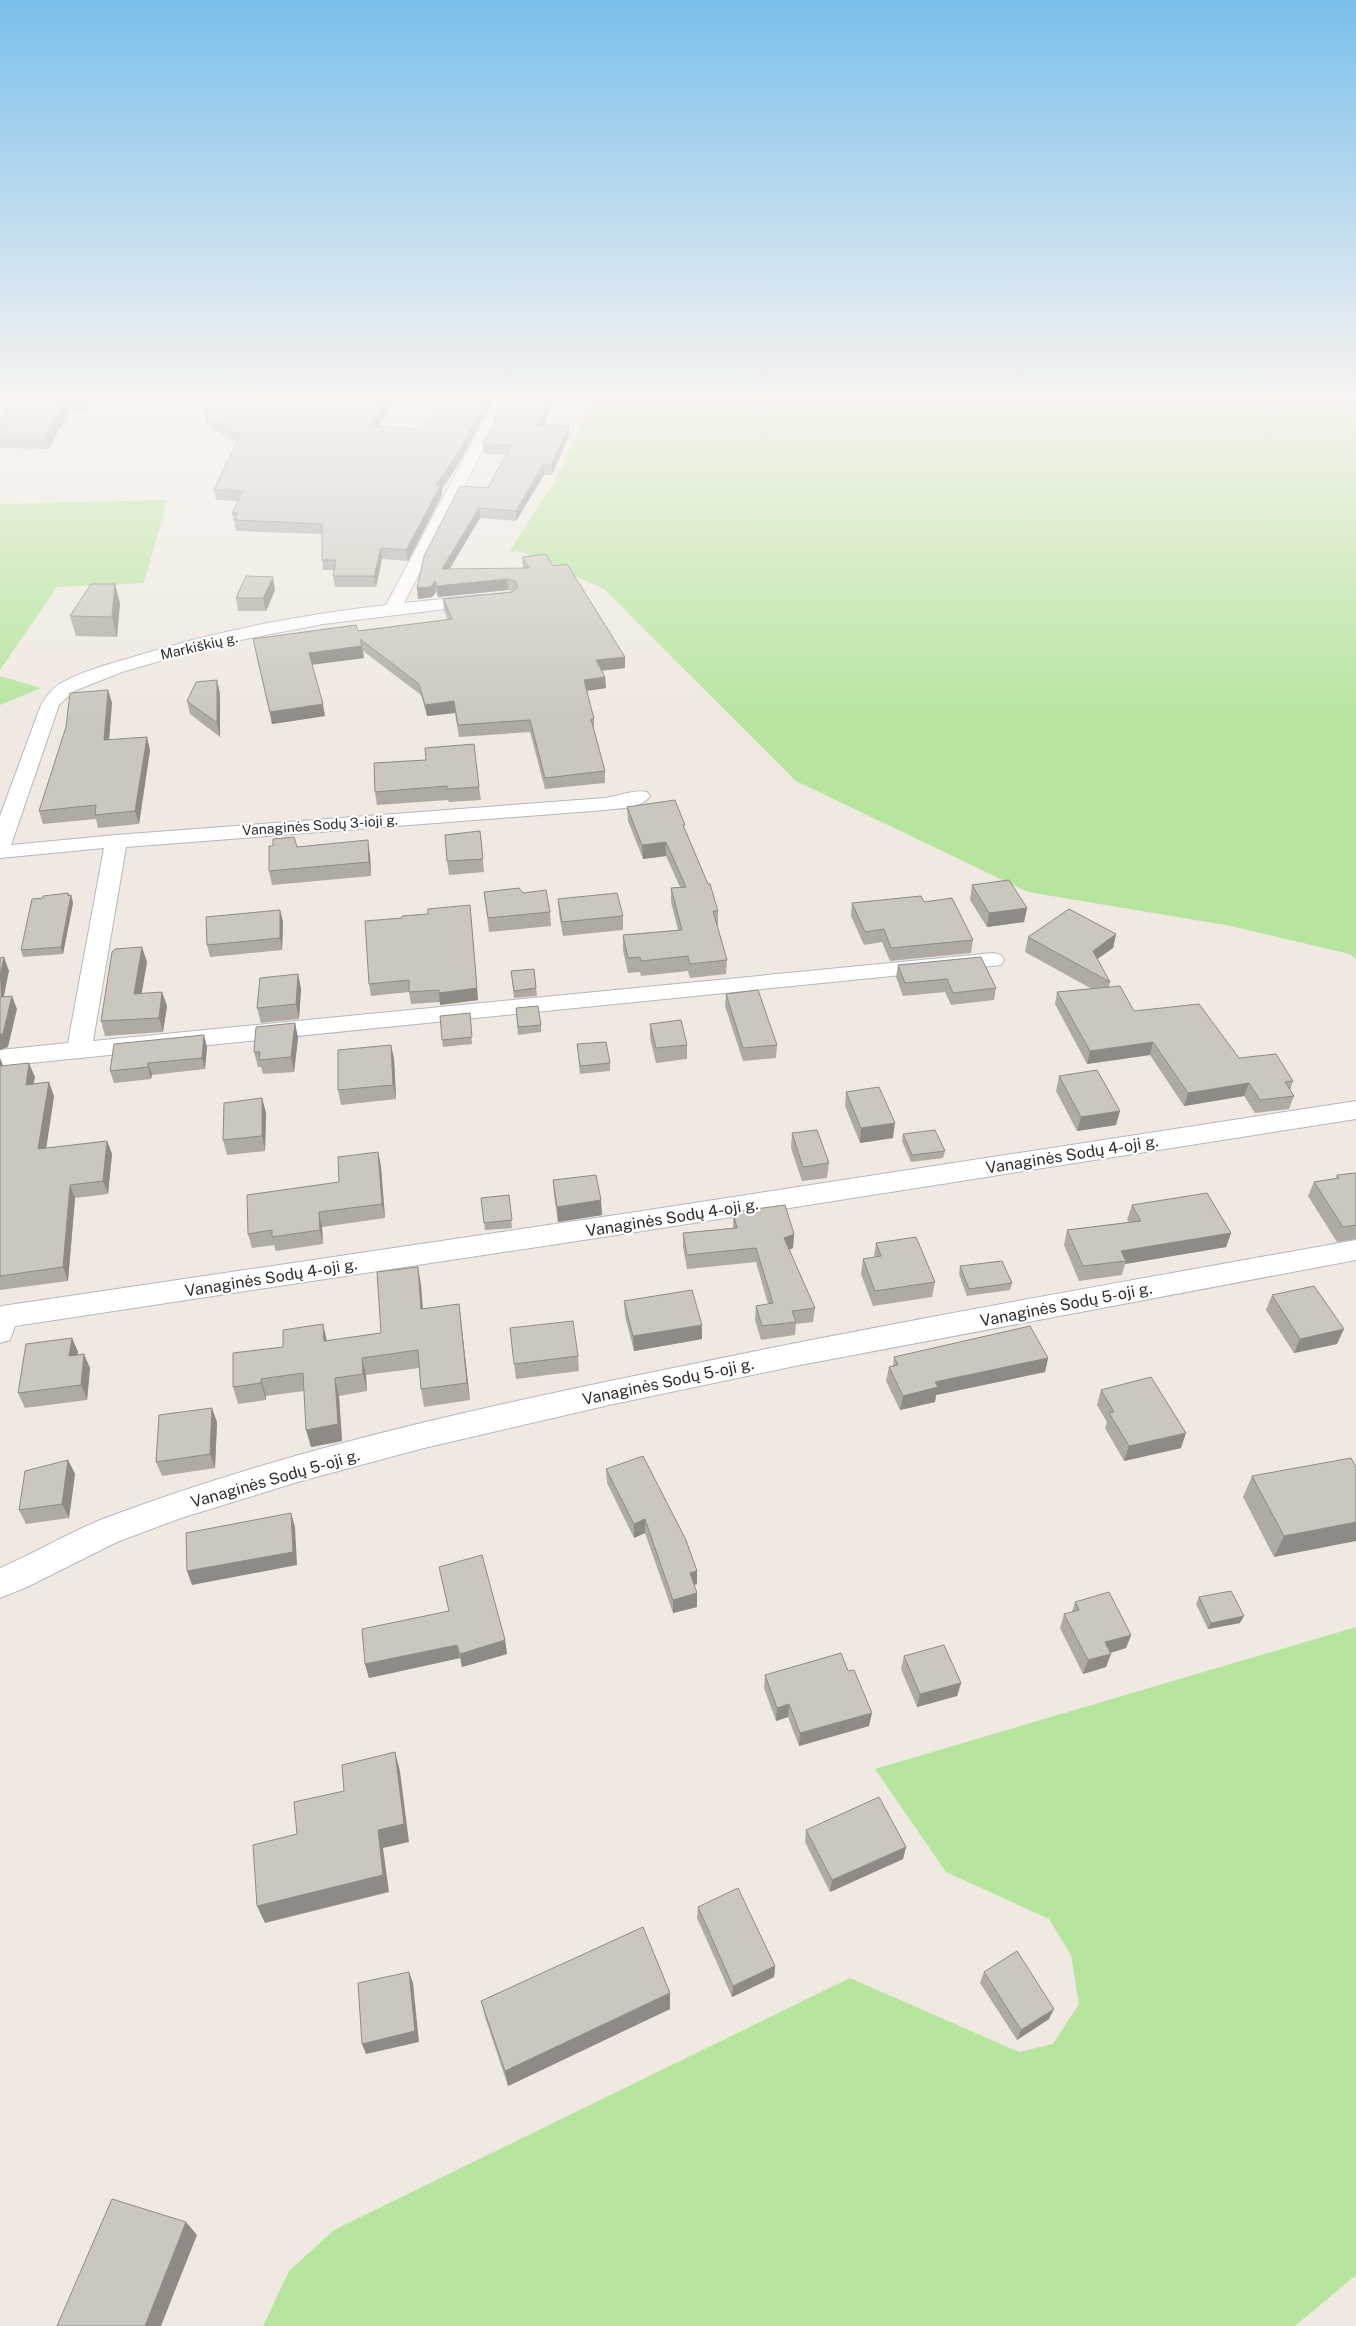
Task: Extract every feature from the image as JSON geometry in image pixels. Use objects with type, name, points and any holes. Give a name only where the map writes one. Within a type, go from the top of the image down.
[{"type":"street","points":[[393,608],[447,507]]},
{"type":"street","name":"Markiškių g.","points":[[0,845],[50,705],[57,695],[67,687],[169,651],[300,623],[393,608],[500,598]]},
{"type":"street","name":"Vanaginės Sodų 3-ioji g.","points":[[0,852],[116,841],[605,804],[630,801],[640,796]]},
{"type":"street","points":[[79,1051],[116,841]]},
{"type":"street","points":[[0,1058],[993,960]]},
{"type":"street","name":"Vanaginės Sodų 4-oji g.","points":[[0,1332],[2,1317],[646,1221],[1356,1110]]},
{"type":"street","name":"Vanaginės Sodų 5-oji g.","points":[[0,1583],[27,1572],[116,1528],[180,1506],[316,1465],[488,1420],[725,1368],[1356,1250]]},
{"type":"green space","points":[[0,507],[165,507],[144,583],[57,587],[0,670]]},
{"type":"green space","points":[[538,507],[1356,507],[1356,959],[1350,954],[1231,926],[1028,892],[796,781],[604,589],[525,553],[510,551]]},
{"type":"green space","points":[[0,676],[41,688],[0,705]]},
{"type":"green space","points":[[1356,1627],[1356,2275],[1295,2326],[263,2326],[289,2271],[334,2230],[850,1978],[1019,2052],[1053,2044],[1079,2004],[1071,1955],[1049,1919],[946,1872],[875,1769]]},
{"type":"building","points":[[235,507],[429,507],[406,550],[381,548],[374,576],[333,576],[336,560],[322,560],[322,524],[234,520],[238,513],[232,513]]},
{"type":"building","points":[[449,507],[519,507],[516,511],[479,508],[442,569],[529,568],[522,557],[546,554],[553,566],[567,564],[625,657],[596,660],[605,677],[584,680],[594,719],[591,719],[605,771],[545,778],[530,720],[458,725],[454,701],[425,705],[419,684],[360,639],[362,646],[309,653],[323,704],[270,712],[253,639],[356,625],[358,631],[452,619],[443,599],[513,592],[518,587],[515,581],[507,579],[437,586],[435,581],[431,587],[417,588],[424,556]]},
{"type":"building","points":[[246,576],[273,577],[263,598],[236,598]]},
{"type":"building","points":[[91,584],[115,584],[112,617],[70,616]]},
{"type":"building","points":[[217,680],[217,723],[187,701],[196,682]]},
{"type":"building","points":[[108,690],[104,740],[147,737],[135,811],[95,815],[96,805],[39,811],[66,727],[70,693]]},
{"type":"building","points":[[474,744],[479,787],[447,789],[447,786],[375,792],[374,763],[426,760],[425,748]]},
{"type":"building","points":[[675,800],[685,825],[683,825],[708,884],[710,884],[718,911],[713,911],[727,960],[690,964],[688,956],[641,961],[640,957],[628,958],[623,935],[682,930],[671,888],[686,887],[666,842],[642,845],[627,807]]},
{"type":"building","points":[[480,831],[483,859],[447,861],[445,835]]},
{"type":"building","points":[[294,837],[297,847],[368,840],[369,862],[269,871],[269,846],[273,846],[273,839]]},
{"type":"building","points":[[1009,880],[1027,908],[989,913],[972,885]]},
{"type":"building","points":[[519,888],[523,893],[546,890],[550,912],[488,918],[484,892]]},
{"type":"building","points":[[68,893],[68,896],[71,895],[61,947],[21,950],[32,899]]},
{"type":"building","points":[[617,893],[623,916],[562,922],[558,899]]},
{"type":"building","points":[[921,896],[924,902],[952,898],[973,940],[891,948],[884,929],[865,932],[852,903]]},
{"type":"building","points":[[470,905],[477,988],[439,993],[439,990],[409,992],[409,980],[369,984],[365,921],[402,918],[402,916],[428,914],[428,909]]},
{"type":"building","points":[[1069,909],[1116,934],[1093,951],[1110,982],[1028,937]]},
{"type":"building","points":[[280,910],[280,938],[207,945],[206,917]]},
{"type":"building","points":[[142,947],[134,994],[162,992],[159,1018],[101,1021],[112,952],[115,949]]},
{"type":"building","points":[[4,957],[0,976],[0,958]]},
{"type":"building","points":[[981,957],[996,988],[953,993],[947,979],[905,983],[898,965]]},
{"type":"building","points":[[534,969],[536,988],[514,991],[511,971]]},
{"type":"building","points":[[298,974],[296,1004],[257,1008],[260,978]]},
{"type":"building","points":[[1120,986],[1134,1011],[1199,1004],[1239,1058],[1276,1054],[1293,1081],[1285,1082],[1294,1096],[1260,1100],[1249,1083],[1188,1093],[1153,1042],[1090,1051],[1057,992]]},
{"type":"building","points":[[758,990],[777,1045],[743,1048],[726,994]]},
{"type":"building","points":[[12,996],[3,1034],[0,1034],[0,997]]},
{"type":"building","points":[[538,1006],[541,1025],[518,1027],[516,1008]]},
{"type":"building","points":[[470,1013],[472,1037],[442,1040],[440,1016]]},
{"type":"building","points":[[681,1020],[687,1045],[656,1048],[650,1024]]},
{"type":"building","points":[[295,1023],[291,1057],[259,1060],[260,1052],[254,1052],[256,1027]]},
{"type":"building","points":[[204,1035],[202,1058],[148,1063],[148,1067],[110,1071],[114,1044]]},
{"type":"building","points":[[606,1042],[610,1063],[580,1066],[577,1044]]},
{"type":"building","points":[[391,1045],[393,1085],[338,1090],[338,1050]]},
{"type":"building","points":[[29,1063],[26,1085],[49,1082],[38,1149],[107,1141],[103,1181],[70,1185],[63,1267],[0,1276],[0,1066]]},
{"type":"building","points":[[1097,1070],[1120,1111],[1081,1117],[1059,1076]]},
{"type":"building","points":[[879,1087],[895,1123],[861,1128],[846,1092]]},
{"type":"building","points":[[262,1098],[262,1136],[223,1140],[224,1103]]},
{"type":"building","points":[[817,1130],[829,1163],[803,1167],[792,1133]]},
{"type":"building","points":[[935,1130],[945,1151],[912,1155],[903,1134]]},
{"type":"building","points":[[378,1152],[382,1204],[319,1212],[320,1230],[272,1237],[272,1230],[248,1234],[247,1195],[339,1182],[338,1157]]},
{"type":"building","points":[[1356,1173],[1356,1225],[1343,1227],[1314,1182],[1339,1178],[1337,1175]]},
{"type":"building","points":[[596,1175],[601,1200],[557,1207],[553,1180]]},
{"type":"building","points":[[1207,1193],[1231,1233],[1121,1251],[1126,1261],[1083,1266],[1067,1230],[1141,1221],[1132,1205]]},
{"type":"building","points":[[509,1195],[512,1220],[484,1223],[481,1198]]},
{"type":"building","points":[[785,1205],[794,1234],[784,1238],[815,1308],[792,1311],[796,1322],[762,1326],[756,1306],[773,1303],[756,1248],[687,1255],[683,1233],[737,1228],[733,1212]]},
{"type":"building","points":[[916,1237],[935,1282],[875,1291],[863,1259],[881,1256],[876,1243]]},
{"type":"building","points":[[1002,1261],[1012,1283],[969,1289],[960,1266]]},
{"type":"building","points":[[418,1267],[421,1309],[459,1304],[467,1383],[421,1389],[418,1350],[362,1358],[363,1374],[335,1378],[338,1424],[306,1430],[303,1373],[261,1379],[261,1383],[233,1387],[233,1353],[283,1347],[283,1330],[323,1324],[324,1341],[381,1333],[377,1272]]},
{"type":"building","points":[[1314,1286],[1344,1329],[1300,1339],[1272,1295]]},
{"type":"building","points":[[692,1290],[702,1325],[633,1336],[624,1301]]},
{"type":"building","points":[[573,1321],[578,1356],[514,1364],[510,1328]]},
{"type":"building","points":[[1030,1326],[1048,1358],[935,1382],[938,1387],[903,1396],[889,1367],[898,1365],[894,1357]]},
{"type":"building","points":[[72,1338],[69,1356],[84,1354],[81,1385],[18,1393],[26,1344]]},
{"type":"building","points":[[1151,1377],[1186,1433],[1129,1446],[1109,1413],[1114,1412],[1101,1390]]},
{"type":"building","points":[[212,1408],[210,1454],[156,1462],[159,1415]]},
{"type":"building","points":[[643,1456],[686,1540],[697,1571],[690,1573],[697,1593],[673,1600],[645,1519],[634,1524],[606,1469]]},
{"type":"building","points":[[1351,1458],[1356,1467],[1356,1522],[1284,1536],[1252,1476]]},
{"type":"building","points":[[68,1460],[62,1504],[19,1510],[25,1471]]},
{"type":"building","points":[[291,1513],[293,1552],[187,1571],[186,1533]]},
{"type":"building","points":[[482,1555],[505,1640],[460,1654],[457,1645],[365,1664],[362,1629],[449,1611],[439,1567]]},
{"type":"building","points":[[1231,1591],[1244,1616],[1211,1623],[1199,1597]]},
{"type":"building","points":[[1109,1592],[1131,1635],[1105,1642],[1111,1654],[1088,1660],[1064,1614],[1079,1610],[1075,1602]]},
{"type":"building","points":[[944,1645],[961,1683],[920,1694],[904,1656]]},
{"type":"building","points":[[841,1653],[848,1671],[854,1670],[872,1713],[800,1733],[789,1704],[777,1708],[765,1675]]},
{"type":"building","points":[[395,1752],[404,1824],[378,1830],[383,1875],[257,1906],[253,1845],[297,1834],[294,1802],[344,1791],[342,1765]]},
{"type":"building","points":[[879,1797],[906,1847],[832,1880],[806,1830]]},
{"type":"building","points":[[738,1888],[775,1966],[733,1986],[698,1907]]},
{"type":"building","points":[[643,1927],[670,1993],[505,2071],[481,2001]]},
{"type":"building","points":[[1017,1951],[1054,2009],[1021,2030],[984,1972]]},
{"type":"building","points":[[409,1972],[415,2031],[362,2044],[358,1983]]},
{"type":"building","points":[[112,2199],[186,2222],[145,2326],[57,2326]]}]
